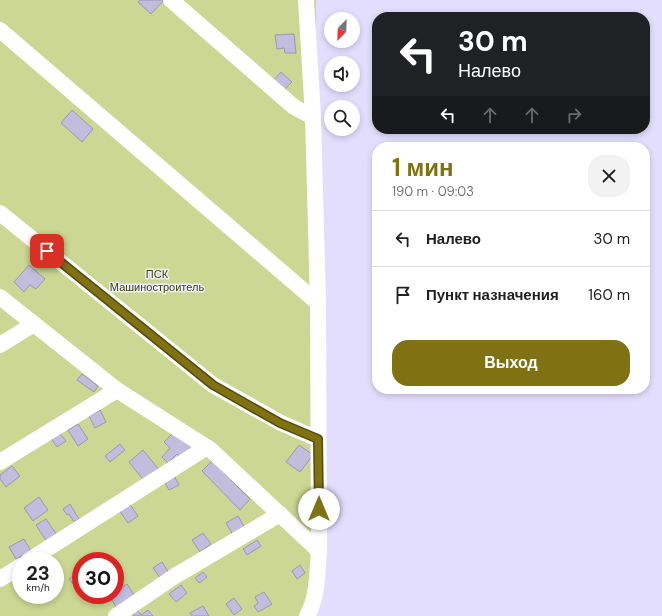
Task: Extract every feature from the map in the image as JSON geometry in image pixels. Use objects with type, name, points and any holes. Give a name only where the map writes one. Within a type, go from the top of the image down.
[{"type":"street","points":[[171,0],[294,107],[313,117]]},
{"type":"street","points":[[306,0],[313,117],[318,302],[319,551],[315,592],[312,608],[307,616]]},
{"type":"street","points":[[0,30],[318,302]]},
{"type":"street","points":[[0,213],[213,385],[280,423],[318,439]]},
{"type":"street","points":[[0,297],[117,390],[207,447],[319,551]]},
{"type":"street","points":[[0,345],[34,324]]},
{"type":"street","points":[[0,462],[117,390]]},
{"type":"street","points":[[42,552],[207,447]]},
{"type":"street","points":[[116,616],[175,576],[280,514]]},
{"type":"street","points":[[0,579],[12,572]]},
{"type":"green space","name":"ПСК Машиностроитель","points":[[0,0],[316,0],[314,616],[0,616]]},
{"type":"building","points":[[140,0],[164,0],[151,14],[138,2]]},
{"type":"building","points":[[294,34],[296,53],[285,53],[284,48],[277,49],[275,35]]},
{"type":"building","points":[[281,72],[292,82],[284,90],[273,81]]},
{"type":"building","points":[[72,110],[93,129],[82,142],[61,123]]},
{"type":"building","points":[[29,265],[45,279],[36,289],[30,285],[24,292],[14,282]]},
{"type":"building","points":[[82,374],[98,386],[94,392],[77,380]]},
{"type":"building","points":[[100,410],[106,422],[95,428],[89,416]]},
{"type":"building","points":[[78,424],[88,439],[78,446],[68,430]]},
{"type":"building","points":[[58,431],[66,441],[57,447],[50,437]]},
{"type":"building","points":[[175,431],[198,446],[184,461],[177,454],[168,463],[162,457],[170,448],[164,442]]},
{"type":"building","points":[[120,444],[125,450],[110,462],[105,456]]},
{"type":"building","points":[[299,445],[313,455],[300,472],[286,462]]},
{"type":"building","points":[[143,450],[160,471],[145,482],[129,462]]},
{"type":"building","points":[[212,461],[250,499],[240,510],[202,471]]},
{"type":"building","points":[[12,466],[20,476],[6,487],[0,479],[0,475]]},
{"type":"building","points":[[173,474],[179,485],[169,490],[163,479]]},
{"type":"building","points":[[39,497],[48,510],[33,521],[24,508]]},
{"type":"building","points":[[129,503],[138,516],[128,523],[119,510]]},
{"type":"building","points":[[70,504],[79,519],[74,522],[69,514],[67,515],[63,509]]},
{"type":"building","points":[[238,516],[245,528],[233,535],[226,523]]},
{"type":"building","points":[[46,519],[57,535],[47,542],[36,525]]},
{"type":"building","points":[[203,533],[211,544],[200,552],[192,540]]},
{"type":"building","points":[[24,539],[31,551],[12,552],[9,547]]},
{"type":"building","points":[[257,540],[261,546],[247,555],[243,549]]},
{"type":"building","points":[[162,562],[169,573],[160,578],[153,568]]},
{"type":"building","points":[[300,565],[305,573],[297,579],[292,571]]},
{"type":"building","points":[[203,572],[207,577],[199,583],[195,578]]},
{"type":"building","points":[[127,584],[134,595],[124,602],[124,586]]},
{"type":"building","points":[[181,585],[187,593],[176,602],[169,594]]},
{"type":"building","points":[[264,592],[272,604],[258,612],[254,606],[258,603],[255,597]]},
{"type":"building","points":[[234,598],[242,609],[234,615],[226,604]]},
{"type":"building","points":[[203,606],[209,616],[192,616],[190,613]]},
{"type":"building","points":[[137,610],[141,615],[148,610],[153,616],[134,616],[133,614]]},
{"type":"route","points":[[47,251],[213,385],[280,423],[318,439],[319,509]]}]
